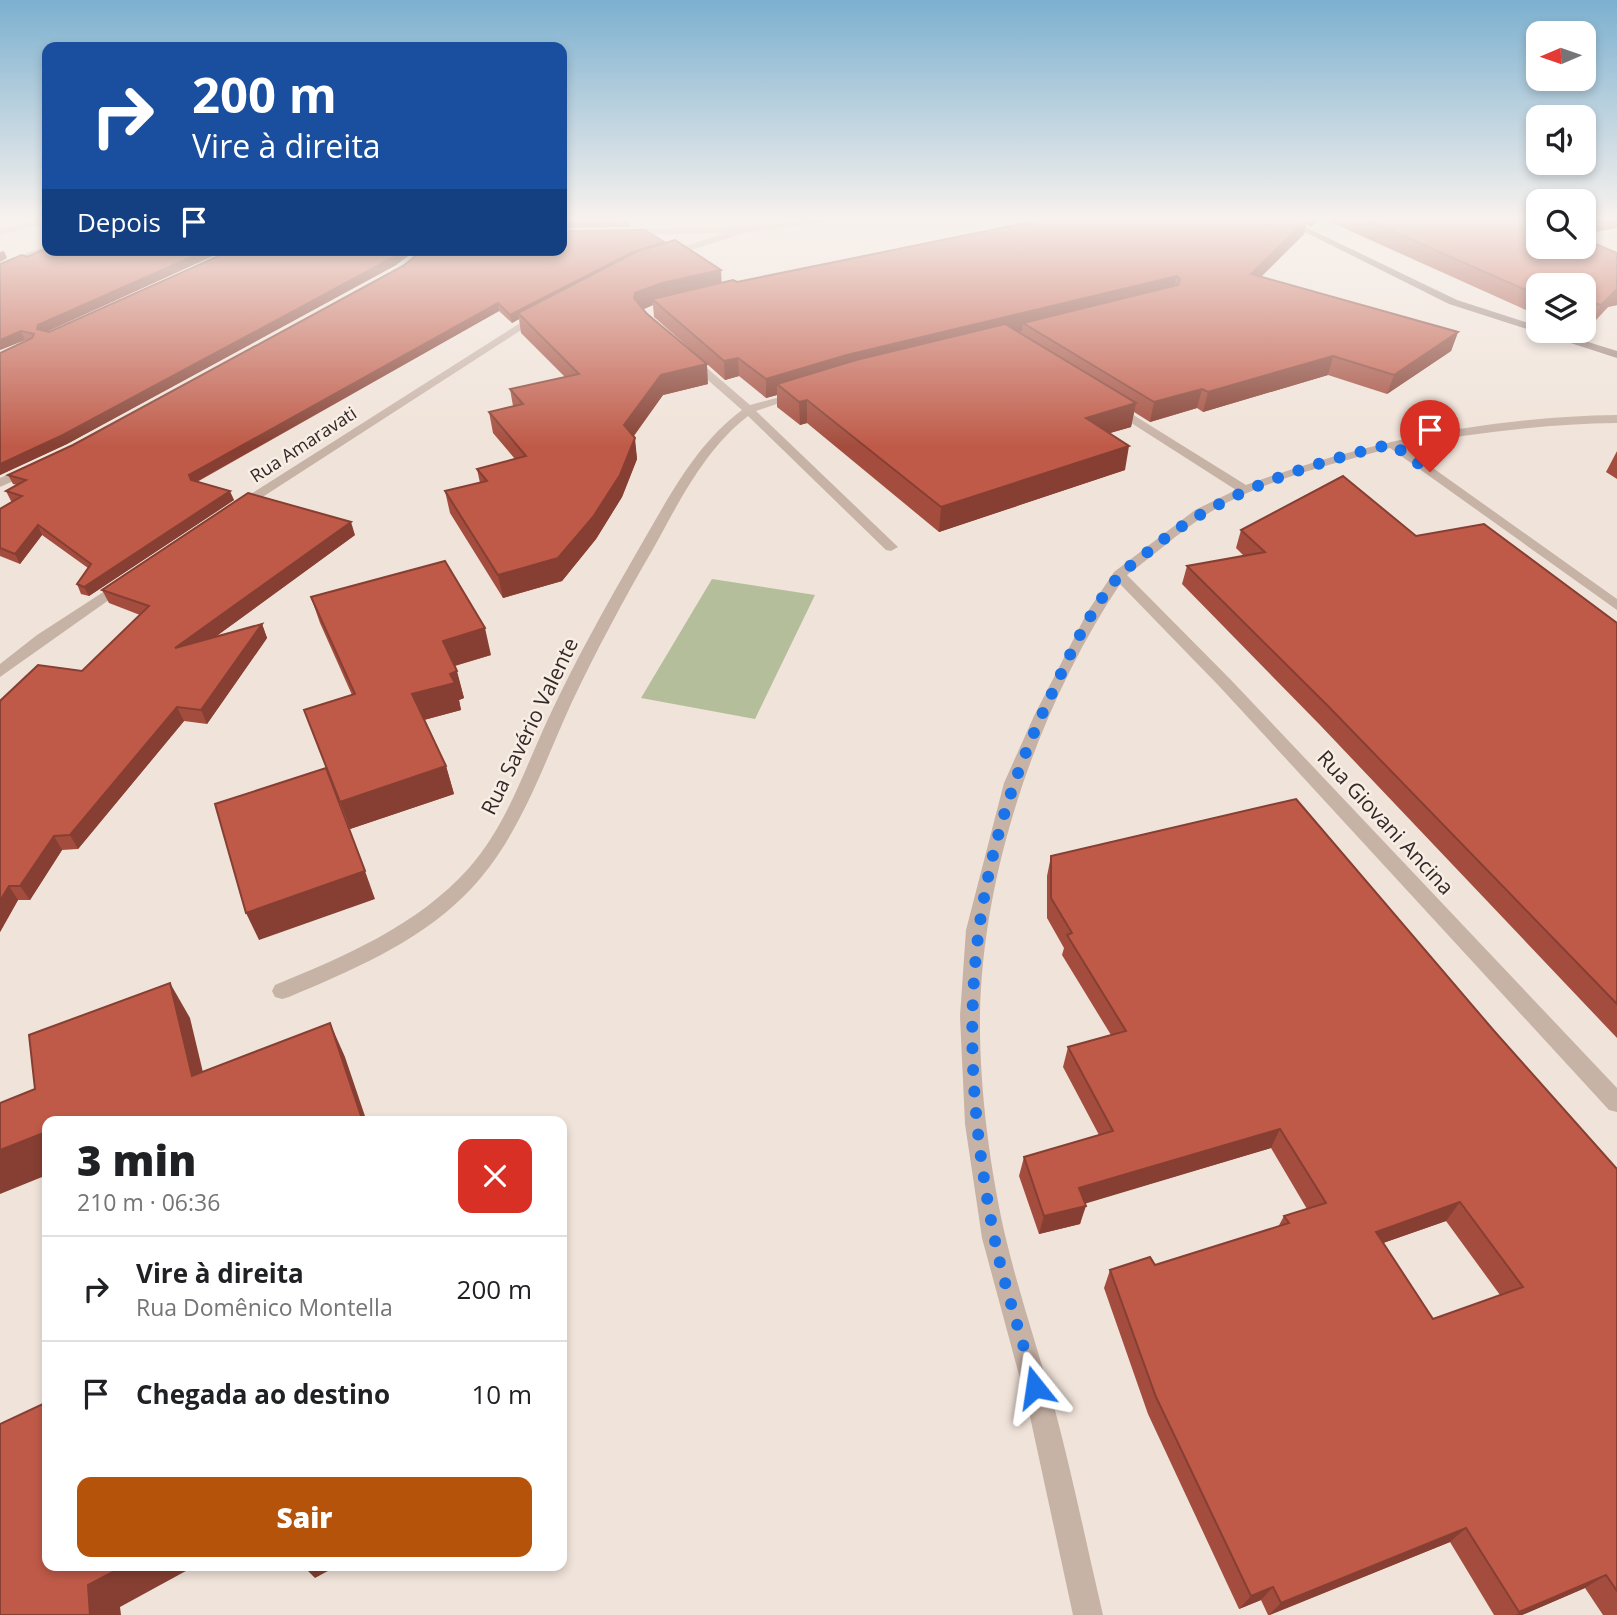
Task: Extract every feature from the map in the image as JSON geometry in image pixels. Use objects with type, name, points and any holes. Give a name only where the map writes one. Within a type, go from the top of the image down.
[{"type":"main road","points":[[1440,295],[1617,355]]},
{"type":"street","name":"Rua Amaravati","points":[[220,518],[553,306]]},
{"type":"street","points":[[675,346],[749,410],[891,547]]},
{"type":"street","name":"Rua Savério Valente","points":[[282,991],[348,964],[396,938],[441,906],[476,873],[525,794],[575,676],[672,503],[722,436],[749,410],[816,388]]},
{"type":"street","points":[[1108,403],[1245,490]]},
{"type":"street","points":[[1088,1615],[1042,1412],[994,1238],[976,1124],[970,1016],[976,930],[1013,783],[1067,663],[1095,611],[1119,575],[1200,513],[1245,490],[1337,458],[1392,444],[1504,425],[1551,420],[1617,419]]},
{"type":"street","points":[[1392,444],[1617,606]]},
{"type":"street","points":[[0,483],[48,460]]},
{"type":"street","name":"Rua Giovani Ancina","points":[[1119,575],[1225,683],[1617,1103]]},
{"type":"street","points":[[0,672],[42,638],[132,577]]},
{"type":"green space","points":[[712,579],[815,595],[755,719],[641,698]]},
{"type":"building","points":[[0,295],[105,295],[38,325],[37,329],[49,332],[131,295],[323,295],[63,435],[0,464],[0,353],[32,338],[34,334],[21,331],[0,340]]},
{"type":"building","points":[[349,295],[548,295],[510,315],[498,303],[189,475],[191,480],[230,491],[84,587],[77,584],[91,564],[38,525],[15,554],[0,548],[0,509],[22,496],[6,491],[26,480],[8,475],[73,445]]},
{"type":"building","points":[[552,295],[635,295],[646,313],[707,364],[661,375],[624,425],[635,438],[620,475],[593,517],[558,558],[498,575],[445,491],[487,481],[477,469],[526,456],[489,412],[523,404],[510,389],[579,374],[518,313]]},
{"type":"building","points":[[667,295],[1096,295],[847,355],[766,379],[738,358],[724,361],[652,299]]},
{"type":"building","points":[[1136,295],[1327,295],[1458,332],[1394,375],[1333,356],[1208,392],[1202,389],[1154,402],[1023,323]]},
{"type":"building","points":[[1596,295],[1611,295],[1601,305],[1596,304]]},
{"type":"building","points":[[1005,324],[1136,403],[1086,418],[1129,446],[941,507],[807,400],[799,402],[777,384],[856,360]]},
{"type":"building","points":[[1343,476],[1416,536],[1484,524],[1617,623],[1617,1004],[1328,706],[1187,566],[1265,552],[1241,530]]},
{"type":"building","points":[[248,493],[351,522],[175,648],[262,624],[201,710],[177,707],[70,835],[54,836],[20,886],[9,886],[0,901],[0,701],[38,665],[82,671],[149,606],[102,590]]},
{"type":"building","points":[[445,561],[485,628],[443,641],[457,671],[450,674],[455,683],[412,694],[446,766],[340,802],[304,710],[355,694],[311,597]]},
{"type":"building","points":[[326,768],[365,871],[246,913],[215,804]]},
{"type":"building","points":[[1296,799],[1495,1032],[1617,1169],[1617,1591],[1606,1575],[1519,1612],[1466,1528],[1281,1603],[1273,1587],[1251,1596],[1156,1397],[1110,1270],[1150,1257],[1155,1265],[1289,1223],[1284,1216],[1326,1203],[1280,1129],[1079,1188],[1086,1206],[1044,1216],[1024,1157],[1113,1131],[1068,1047],[1126,1031],[1067,935],[1072,933],[1051,898],[1051,856]],"holes":[[[1460,1202],[1523,1287],[1433,1319],[1376,1232]]]},
{"type":"building","points":[[170,983],[192,1076],[330,1023],[361,1116],[42,1116],[42,1146],[41,1134],[0,1150],[0,1103],[35,1089],[29,1035]]},
{"type":"building","points":[[42,1404],[42,1571],[115,1571],[88,1585],[90,1615],[0,1615],[0,1424]]},
{"type":"route","points":[[1035,1387],[994,1238],[976,1124],[970,1016],[976,930],[1013,783],[1032,738],[1085,628],[1119,575],[1200,513],[1245,490],[1288,474],[1392,444],[1430,472]]}]
